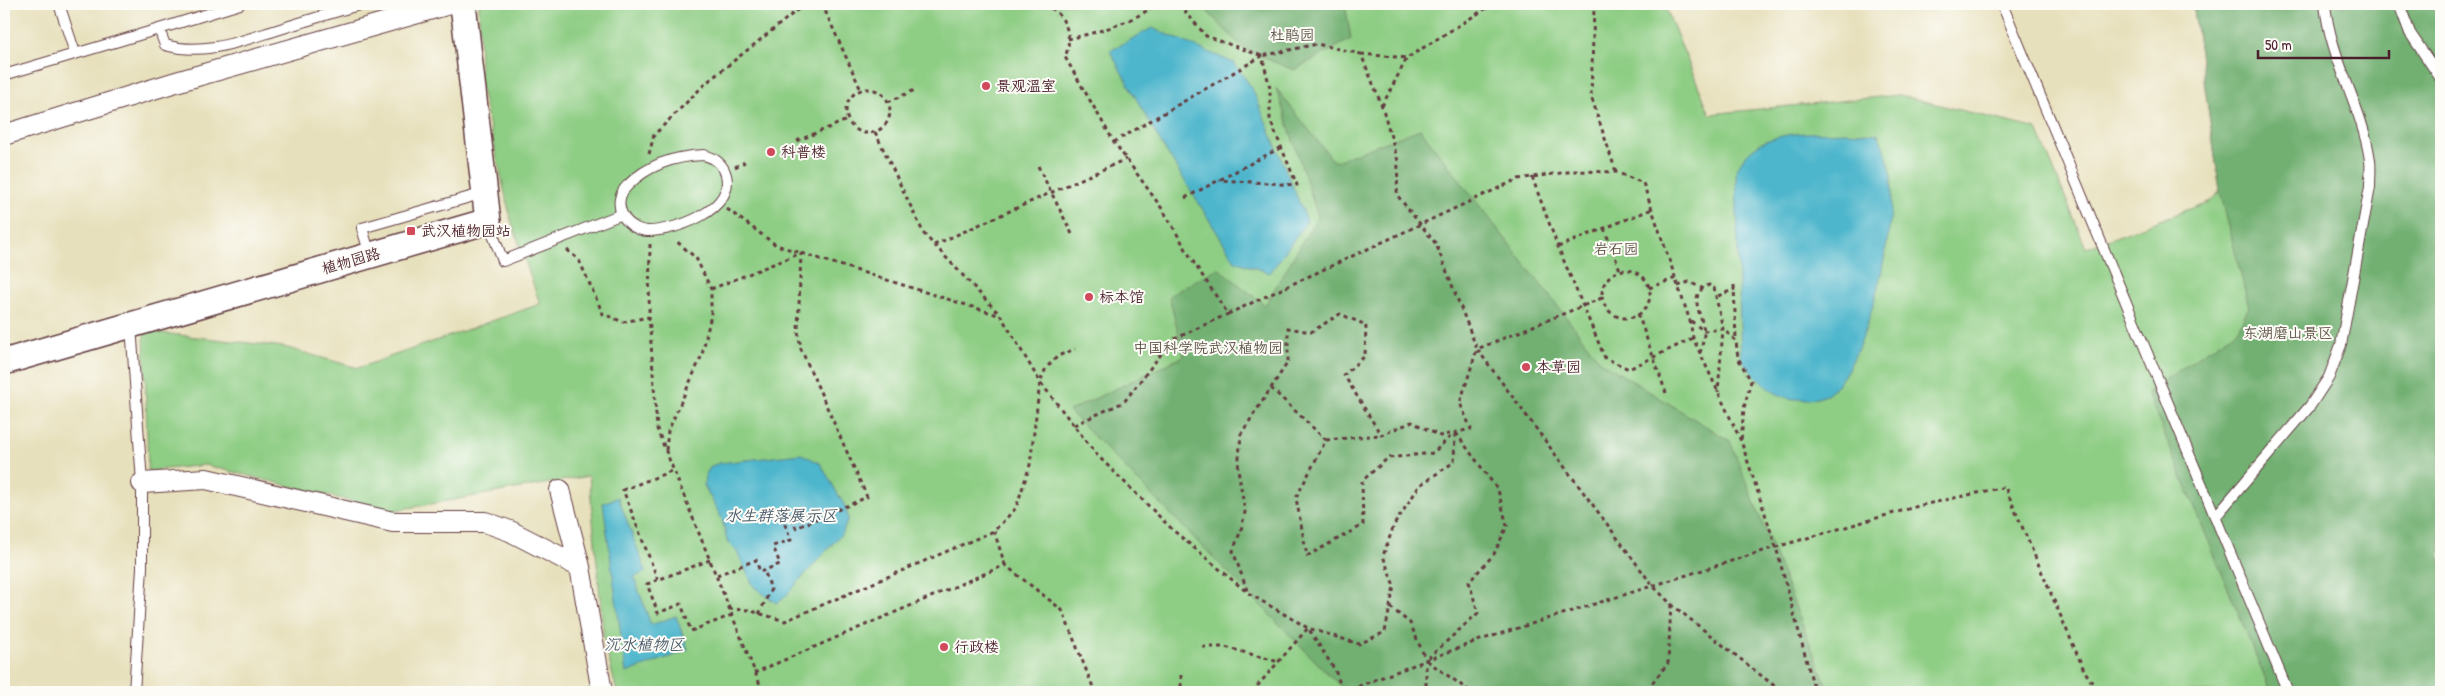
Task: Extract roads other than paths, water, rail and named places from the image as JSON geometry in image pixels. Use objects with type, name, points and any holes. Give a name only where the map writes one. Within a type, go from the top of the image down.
[{"type":"street","points":[[4,135],[176,82],[450,4]]},
{"type":"street","points":[[463,4],[488,221]]},
{"type":"street","name":"植物园路","points":[[4,362],[488,221]]},
{"type":"street","points":[[142,483],[206,479],[393,522],[485,522],[510,531],[580,567]]},
{"type":"street","points":[[560,490],[580,567],[602,692]]},
{"type":"lane","points":[[59,4],[75,54]]},
{"type":"lane","points":[[4,75],[240,4]]},
{"type":"lane","points":[[159,29],[166,45],[192,50],[222,47],[362,4]]},
{"type":"lane","points":[[2002,4],[2288,692]]},
{"type":"lane","points":[[2216,516],[2310,406],[2329,377],[2341,345],[2370,187],[2370,161],[2359,116],[2333,47],[2325,4]]},
{"type":"lane","points":[[2399,4],[2410,33],[2441,79]]},
{"type":"lane","points":[[704,155],[720,163],[725,170],[727,184],[722,198],[691,221],[660,230],[638,230],[630,225],[622,214],[620,202],[626,186],[651,168],[684,156],[704,155]]},
{"type":"lane","points":[[370,255],[362,228],[485,193]]},
{"type":"lane","points":[[488,221],[503,260],[622,214]]},
{"type":"lane","points":[[130,325],[142,483],[142,568],[134,692]]},
{"type":"water","points":[[1152,28],[1234,63],[1252,88],[1307,221],[1270,273],[1235,261],[1158,138],[1110,51]]},
{"type":"water","points":[[1847,132],[1878,134],[1889,163],[1892,195],[1890,224],[1884,258],[1866,329],[1853,359],[1839,383],[1821,397],[1792,399],[1766,387],[1741,358],[1736,172],[1744,157],[1755,147],[1768,140],[1799,134]]},
{"type":"water","name":"水生群落展示区","points":[[801,454],[820,463],[846,508],[848,519],[843,532],[782,600],[776,603],[754,587],[737,552],[727,540],[722,519],[704,485],[705,476],[711,466],[720,463]]},
{"type":"water","name":"沉水植物区","points":[[618,497],[646,572],[634,577],[651,625],[676,616],[688,650],[626,673],[603,503]]},
{"type":"place","name":"景观温室","points":[[986,86]]},
{"type":"place","name":"科普楼","points":[[771,152]]},
{"type":"place","name":"武汉植物园站","points":[[411,231]]},
{"type":"place","name":"标本馆","points":[[1089,297]]},
{"type":"place","name":"本草园","points":[[1526,367]]},
{"type":"place","name":"行政楼","points":[[944,647]]},
{"type":"park label","name":"杜鹃园","points":[[1292,35]]},
{"type":"park label","name":"岩石园","points":[[1616,249]]},
{"type":"park label","name":"东湖磨山景区","points":[[2288,333]]},
{"type":"park label","name":"中国科学院武汉植物园","points":[[1208,348]]}]
